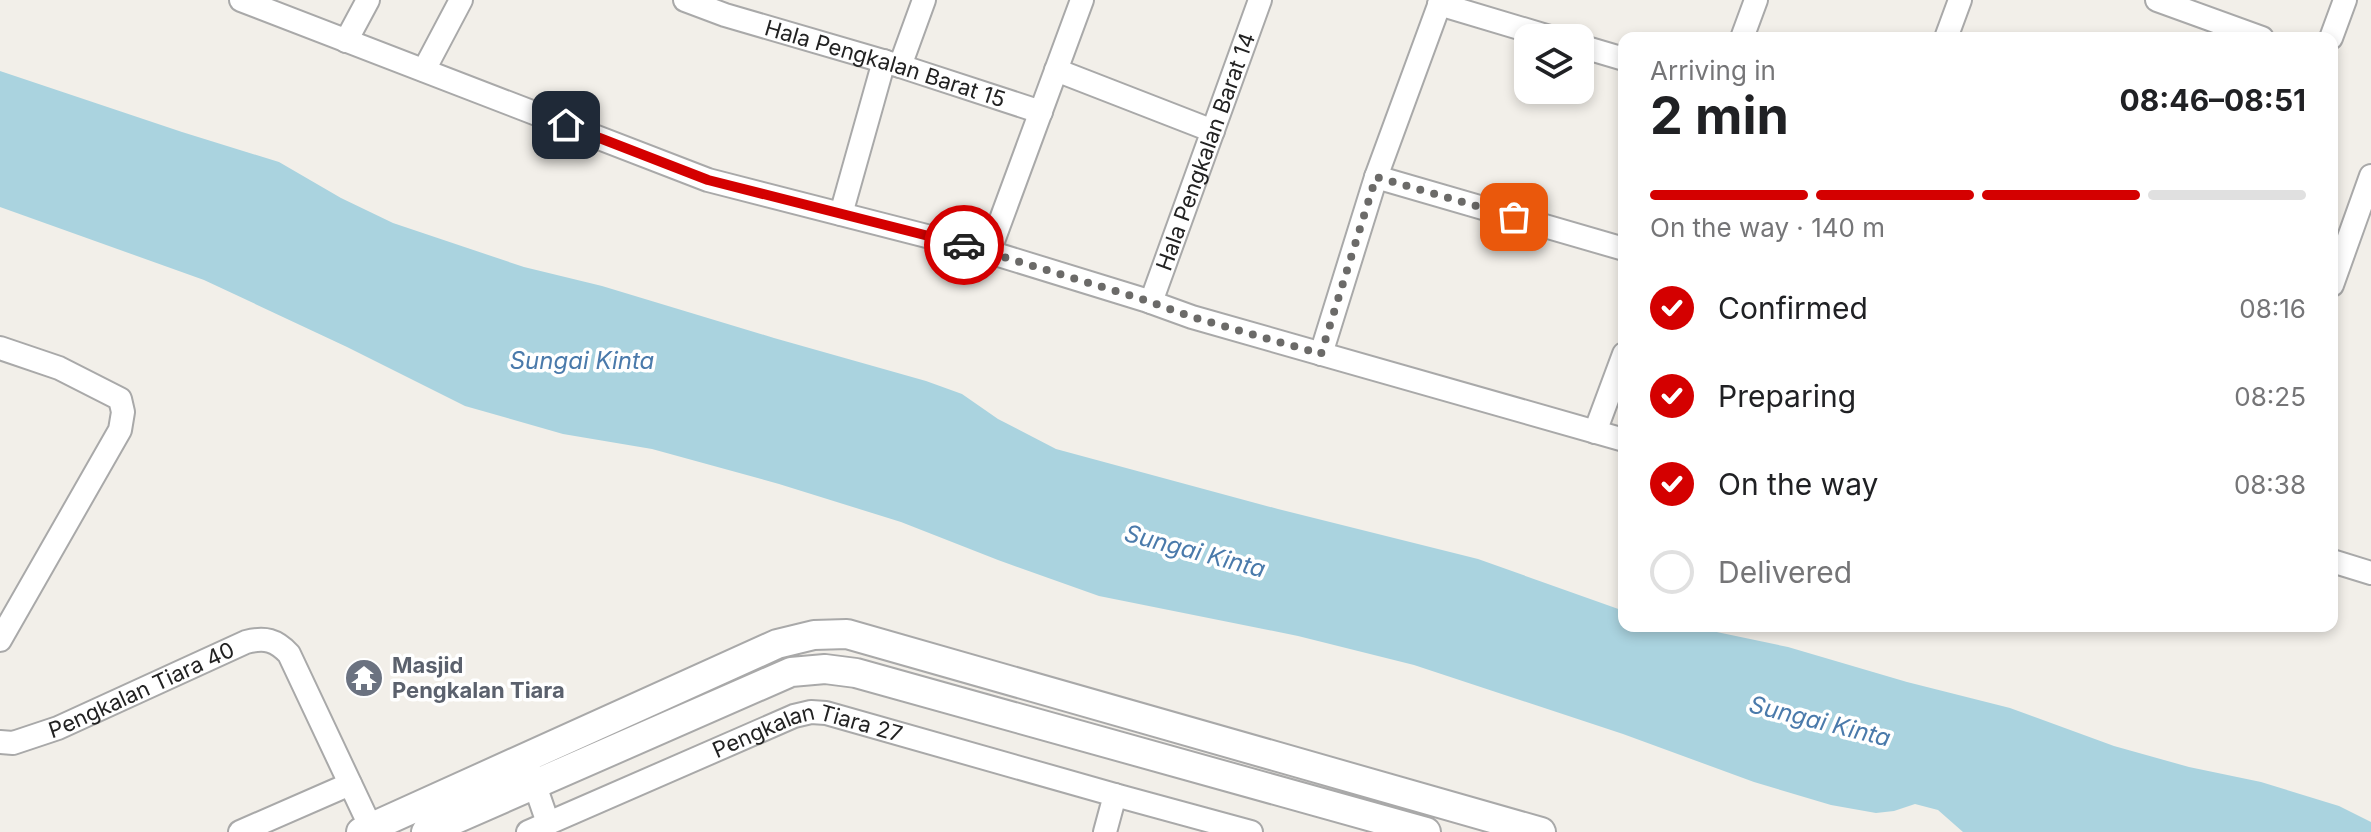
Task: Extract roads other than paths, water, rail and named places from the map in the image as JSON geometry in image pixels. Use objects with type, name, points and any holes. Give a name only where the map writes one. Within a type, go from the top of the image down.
[{"type":"street","points":[[346,41],[368,0]]},
{"type":"street","points":[[424,70],[461,0]]},
{"type":"street","name":"Hala Pengkalan Barat 15","points":[[685,0],[1041,112]]},
{"type":"street","points":[[841,214],[892,63],[924,0]]},
{"type":"street","points":[[989,252],[1082,0]]},
{"type":"street","name":"Hala Pengkalan Barat 14","points":[[1151,302],[1260,0]]},
{"type":"street","points":[[1744,32],[1756,0]]},
{"type":"street","points":[[1948,32],[1960,0]]},
{"type":"street","points":[[2157,0],[2245,32]]},
{"type":"street","points":[[2333,32],[2345,0]]},
{"type":"street","points":[[1321,354],[1376,177],[1440,2],[1514,26]]},
{"type":"street","points":[[255,3],[708,180],[989,252],[1192,317],[1618,438]]},
{"type":"street","points":[[1594,50],[1618,57]]},
{"type":"street","points":[[1056,70],[1213,131]]},
{"type":"street","points":[[2338,268],[2371,176]]},
{"type":"street","points":[[1376,177],[1618,247]]},
{"type":"street","points":[[0,348],[59,368],[120,399],[123,412],[120,430],[0,640]]},
{"type":"street","points":[[1595,432],[1618,370]]},
{"type":"street","points":[[2338,563],[2371,573]]},
{"type":"street","points":[[426,832],[523,775],[777,644],[814,635],[847,634],[1541,832]]},
{"type":"street","name":"Pengkalan Tiara 40","points":[[0,742],[13,743],[58,728],[260,638],[272,640],[289,654],[350,784]]},
{"type":"street","points":[[240,832],[350,784],[366,830],[523,775],[791,672],[825,669],[856,673],[1426,832]]},
{"type":"street","name":"Pengkalan Tiara 27","points":[[537,828],[794,716],[811,712],[826,713],[1251,832]]},
{"type":"street","points":[[523,775],[537,828]]},
{"type":"street","points":[[1105,791],[1105,832]]},
{"type":"water","name":"Sungai Kinta","points":[[0,71],[279,162],[341,198],[393,223],[524,267],[602,286],[926,381],[962,394],[998,419],[1056,449],[1478,559],[1618,609],[1618,632],[1717,632],[1788,647],[2010,708],[2114,746],[2189,767],[2261,782],[2339,806],[2371,822],[2371,832],[1963,832],[1938,810],[1915,804],[1876,813],[1831,805],[1754,782],[1623,734],[1414,665],[1298,636],[1099,596],[901,522],[779,484],[652,449],[563,434],[465,406],[204,280],[0,207]]},
{"type":"place","name":"Masjid Pengkalan Tiara","points":[[364,678]]}]
